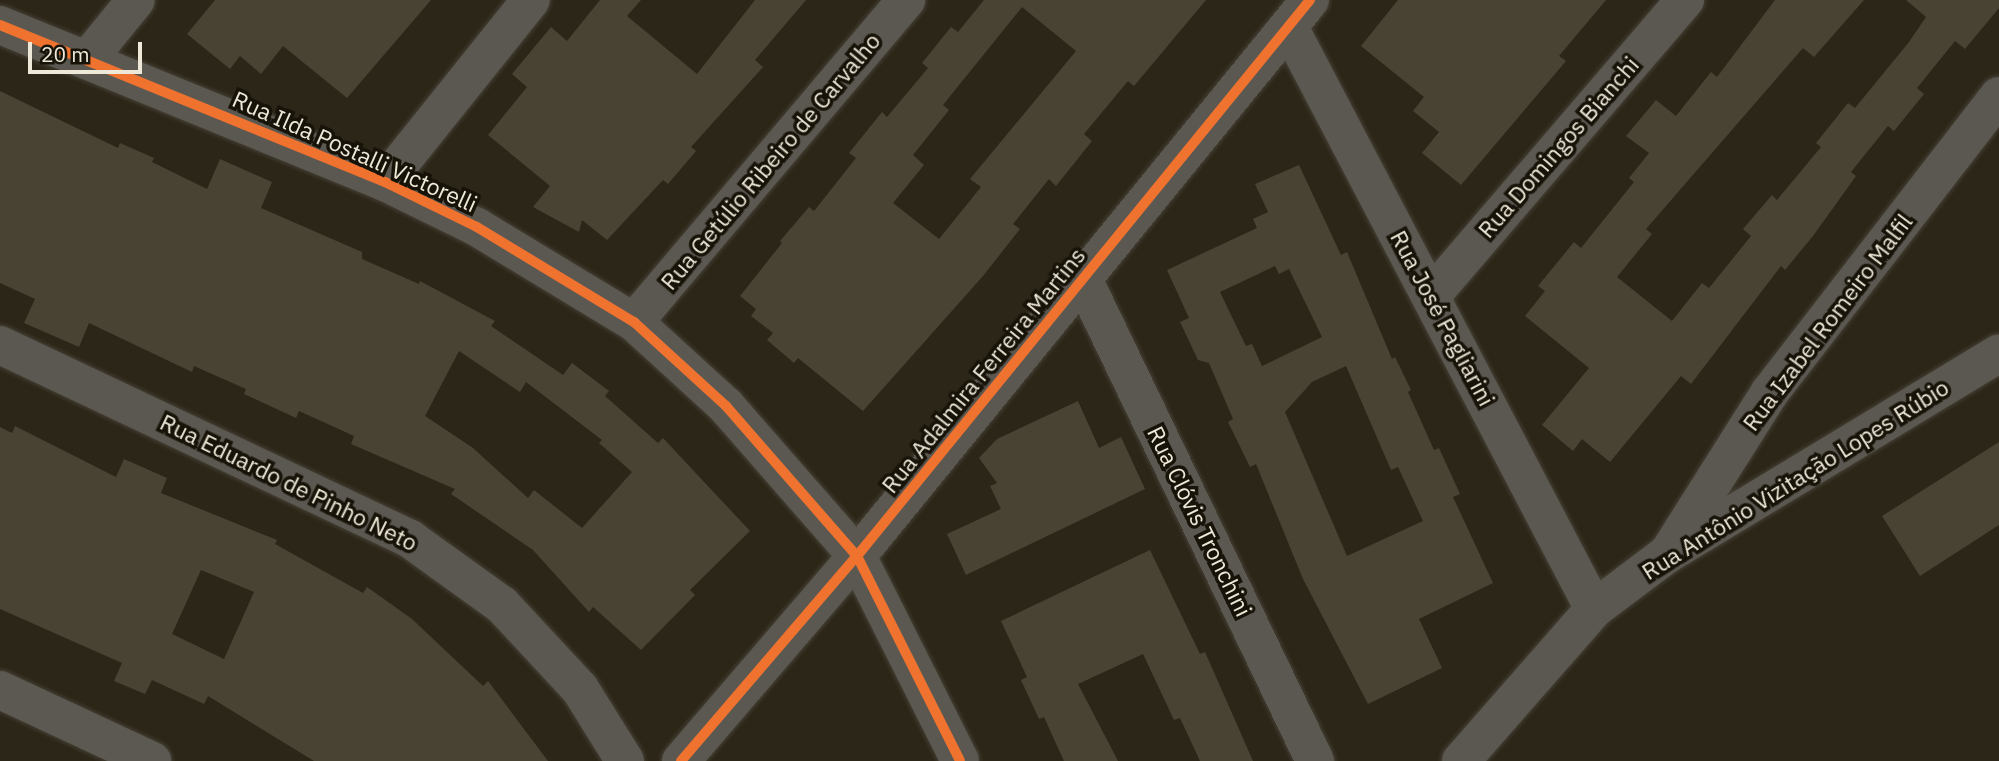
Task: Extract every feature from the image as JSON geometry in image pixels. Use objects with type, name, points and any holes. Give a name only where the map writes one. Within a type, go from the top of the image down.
[{"type":"street","points":[[87,60],[136,0]]},
{"type":"street","points":[[385,182],[531,0]]},
{"type":"street","name":"Rua Getúlio Ribeiro de Carvalho","points":[[634,322],[906,0]]},
{"type":"street","name":"Rua Domingos Bianchi","points":[[1432,295],[1685,0]]},
{"type":"street","name":"Rua José Pagliarini","points":[[1299,14],[1432,295],[1594,609]]},
{"type":"street","name":"Rua Adalmira Ferreira Martins","points":[[681,761],[857,556],[1084,281],[1299,14]]},
{"type":"street","name":"Rua Ilda Postalli Victorelli","points":[[0,25],[385,182],[477,227],[634,322],[726,406],[857,556],[960,761]]},
{"type":"street","name":"Rua Izabel Romeiro Malfil","points":[[1666,555],[1770,392],[1999,96]]},
{"type":"street","name":"Rua Clóvis Tronchini","points":[[1084,281],[1315,761]]},
{"type":"street","name":"Rua Eduardo de Pinho Neto","points":[[0,345],[410,539],[502,605],[580,689],[625,761]]},
{"type":"street","name":"Rua Antônio Vizitação Lopes Rúbio","points":[[1594,609],[1666,555],[1999,354]]},
{"type":"street","points":[[1461,761],[1594,609]]},
{"type":"street","points":[[0,690],[152,761]]},
{"type":"building","points":[[215,0],[431,0],[347,98],[283,46],[261,74],[240,56],[230,69],[187,34]]},
{"type":"building","points":[[600,0],[641,0],[627,16],[697,74],[755,0],[806,0],[755,60],[763,67],[691,147],[696,151],[668,184],[663,180],[607,240],[582,220],[579,232],[533,207],[550,186],[488,135],[527,87],[512,74],[551,27],[567,41]]},
{"type":"building","points":[[984,0],[1206,0],[1134,86],[1128,81],[1084,134],[1092,141],[1056,186],[1049,179],[1013,224],[1020,229],[983,276],[863,411],[798,358],[794,363],[767,340],[773,333],[751,316],[756,309],[740,296],[782,243],[780,241],[809,207],[814,211],[856,158],[849,153],[882,112],[887,117],[928,68],[922,63],[951,27],[958,32]],"holes":[[[1022,7],[1076,51],[970,179],[981,187],[939,239],[893,203],[924,165],[913,155],[949,110],[943,105]]]},
{"type":"building","points":[[1398,0],[1606,0],[1559,56],[1566,61],[1461,185],[1422,153],[1439,132],[1413,111],[1424,97],[1361,46]]},
{"type":"building","points":[[1775,0],[1864,0],[1814,57],[1803,48],[1646,229],[1652,234],[1617,277],[1672,321],[1702,283],[1709,288],[1751,236],[1743,229],[1772,195],[1777,200],[1821,147],[1816,143],[1848,103],[1855,108],[1909,42],[1926,17],[1906,0],[1999,0],[1999,8],[1965,49],[1955,41],[1917,88],[1924,94],[1894,131],[1888,126],[1851,172],[1856,176],[1813,236],[1785,270],[1781,266],[1691,384],[1681,376],[1610,462],[1582,439],[1573,451],[1542,425],[1589,368],[1525,316],[1545,291],[1538,286],[1574,242],[1581,248],[1634,182],[1629,178],[1649,153],[1626,136],[1656,100],[1676,116],[1711,72],[1717,77]]},
{"type":"building","points":[[0,91],[118,148],[120,143],[154,158],[152,162],[207,189],[220,159],[272,182],[261,208],[362,252],[362,259],[419,284],[420,281],[495,321],[491,326],[563,375],[572,363],[609,391],[605,396],[658,443],[663,438],[750,531],[690,590],[695,595],[641,650],[593,607],[589,612],[533,550],[451,494],[455,489],[351,444],[354,436],[299,411],[296,418],[244,394],[246,389],[194,366],[192,372],[89,323],[79,347],[24,323],[35,299],[0,283]],"holes":[[[459,351],[520,392],[526,382],[602,440],[599,443],[632,472],[582,528],[534,490],[528,498],[473,448],[425,416]]]},
{"type":"building","points":[[1299,165],[1341,255],[1347,252],[1392,359],[1395,357],[1411,390],[1408,392],[1434,450],[1439,448],[1460,494],[1453,497],[1493,583],[1419,619],[1442,668],[1368,704],[1303,579],[1256,464],[1250,467],[1228,422],[1233,419],[1209,363],[1198,360],[1180,322],[1189,318],[1167,270],[1257,228],[1253,219],[1268,212],[1255,184]],"holes":[[[1275,266],[1279,274],[1289,269],[1322,337],[1262,366],[1252,344],[1246,346],[1220,292]],[[1346,366],[1391,470],[1398,467],[1423,521],[1347,556],[1285,412],[1312,382]]]},
{"type":"building","points":[[1078,401],[1099,448],[1121,437],[1145,489],[966,575],[947,534],[1001,509],[990,486],[997,483],[979,458],[997,439]]},
{"type":"building","points":[[15,426],[116,477],[124,459],[167,478],[161,493],[277,540],[275,544],[363,593],[367,587],[412,619],[483,686],[488,681],[548,761],[314,761],[208,696],[204,704],[152,680],[145,694],[114,681],[122,663],[0,609],[0,427],[12,433]],"holes":[[[201,570],[254,592],[224,659],[172,634]]]},
{"type":"building","points":[[1999,442],[1999,525],[1920,576],[1882,516]]},
{"type":"building","points":[[1150,550],[1200,654],[1205,652],[1253,761],[1200,761],[1180,718],[1174,720],[1143,654],[1078,684],[1118,761],[1064,761],[1044,717],[1039,719],[1021,680],[1027,677],[1001,621]]},
{"type":"cycle path","points":[[681,761],[857,556],[1310,0]]},
{"type":"cycle path","points":[[0,25],[385,182],[477,227],[634,322],[726,406],[857,556],[960,761]]}]
